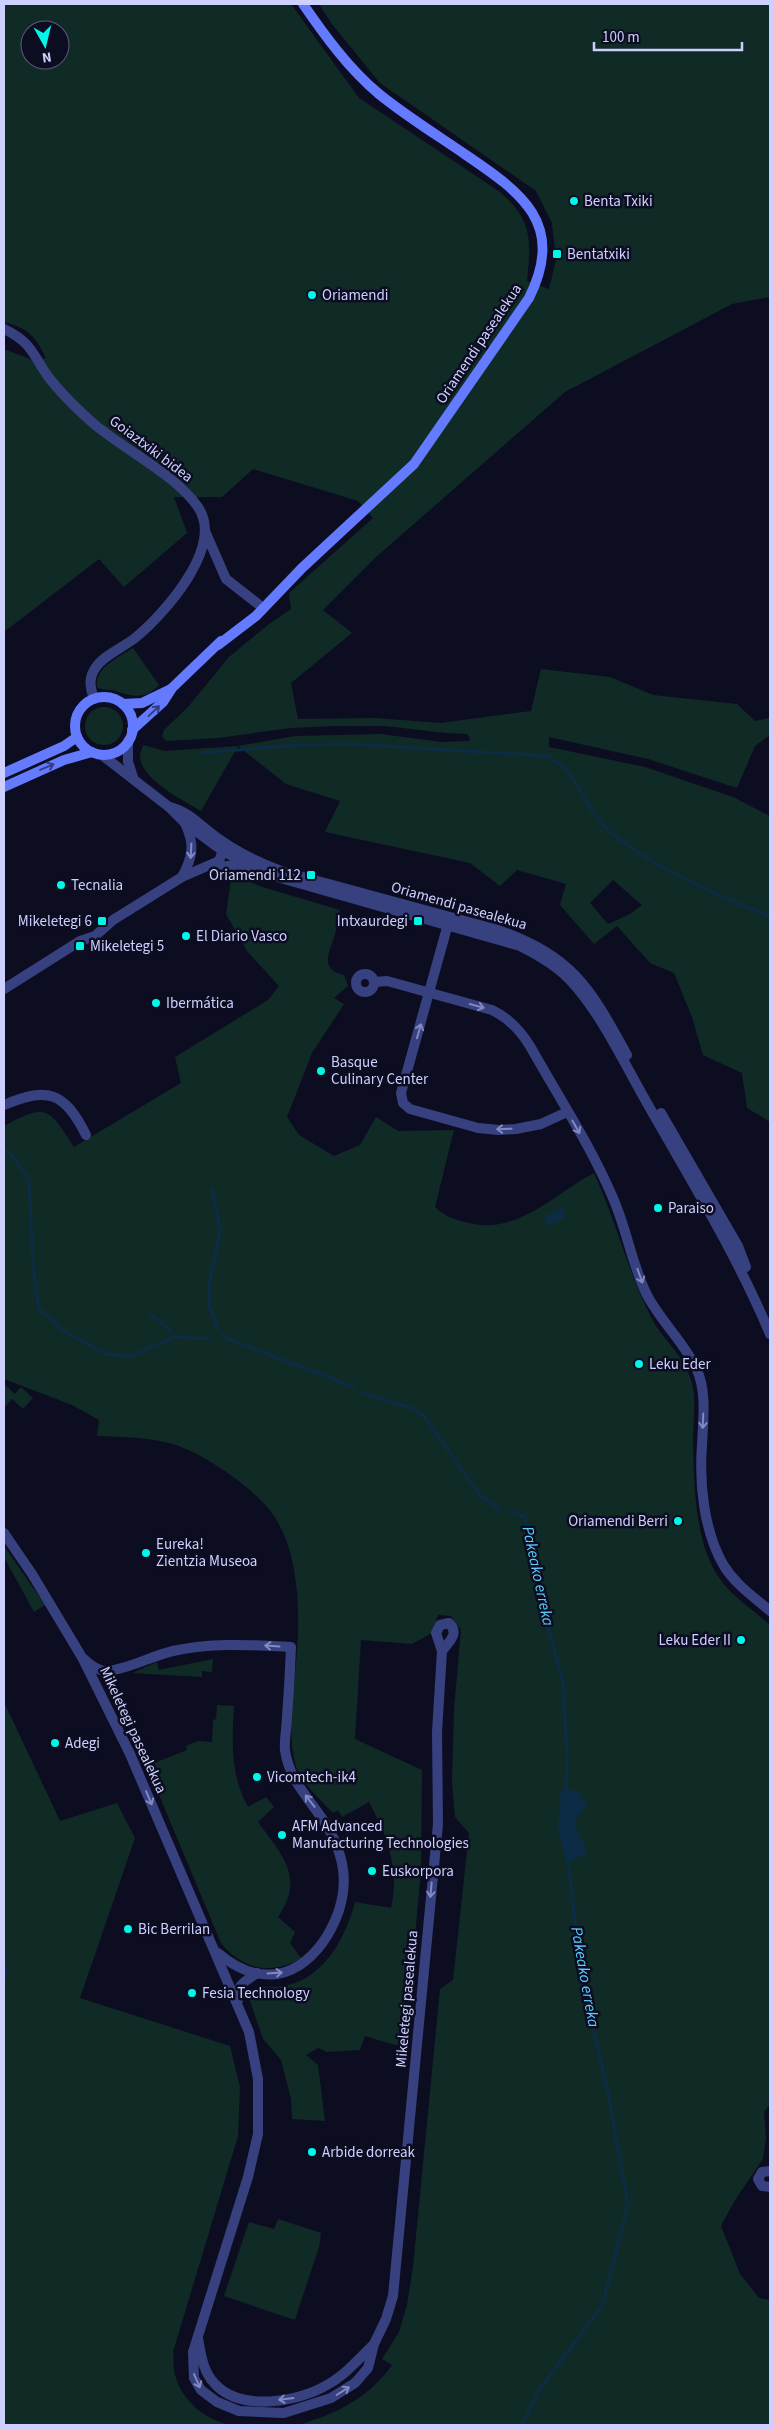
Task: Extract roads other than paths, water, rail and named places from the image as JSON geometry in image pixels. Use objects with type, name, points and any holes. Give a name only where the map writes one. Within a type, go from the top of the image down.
[{"type":"main road","name":"Oriamendi pasealekua","points":[[132,730],[164,702],[172,688],[258,604],[302,568],[398,481],[427,448],[536,285],[542,257],[540,229],[528,203],[517,191],[379,94],[352,68],[304,4]]},
{"type":"main road","name":"Oriamendi pasealekua","points":[[218,645],[256,616],[302,568]]},
{"type":"main road","points":[[97,754],[85,748],[77,736],[75,720],[83,705],[94,699],[107,697],[123,704],[142,704],[172,688]]},
{"type":"main road","points":[[4,788],[64,760],[117,752],[128,741],[132,730],[132,719],[123,704]]},
{"type":"main road","points":[[4,773],[64,746],[77,736]]},
{"type":"street","name":"Goiaztxiki bidea","points":[[4,329],[31,347],[47,374],[72,406],[106,434],[181,488],[199,508],[205,530],[202,550],[186,583],[136,637],[96,666],[90,679],[94,699]]},
{"type":"street","points":[[205,530],[226,579],[258,604]]},
{"type":"street","points":[[128,741],[128,762],[133,777]]},
{"type":"street","name":"Oriamendi pasealekua","points":[[97,754],[133,777],[169,807],[185,824],[246,865],[279,878],[448,924],[520,946],[552,964],[582,994],[723,1233],[742,1274],[749,1284],[770,1334]]},
{"type":"street","name":"Oriamendi pasealekua","points":[[169,807],[190,816],[243,854],[281,871],[495,929],[527,940],[548,951],[572,971],[591,992],[738,1246],[748,1272],[749,1284]]},
{"type":"street","points":[[182,877],[190,863],[192,850],[190,835],[185,824]]},
{"type":"street","points":[[4,989],[80,941],[95,936],[104,926],[182,877],[219,861],[222,853],[217,841],[209,835],[207,830]]},
{"type":"street","points":[[208,867],[232,864],[246,865]]},
{"type":"street","points":[[427,911],[433,916],[443,919],[448,924],[458,924],[483,930],[495,929]]},
{"type":"street","points":[[448,924],[401,1093],[403,1103],[410,1109],[470,1126],[499,1130],[541,1124],[567,1112]]},
{"type":"street","points":[[374,982],[387,981],[492,1010],[503,1015],[523,1035],[613,1198],[646,1293],[658,1314],[687,1352],[701,1381],[704,1398],[702,1482],[709,1527],[724,1566],[735,1580],[770,1611]]},
{"type":"street","points":[[4,1105],[30,1095],[44,1094],[55,1097],[66,1104],[78,1117],[86,1135]]},
{"type":"street","name":"Mikeletegi pasealekua","points":[[4,1533],[83,1659],[130,1754],[249,2032],[256,2070],[258,2134],[248,2177],[192,2352],[194,2378],[201,2390],[227,2408],[260,2414],[284,2414],[330,2398],[354,2383],[368,2368],[374,2344],[386,2319],[396,2284],[438,1824],[437,1732],[442,1651]]},
{"type":"street","name":"Mikeletegi pasealekua","points":[[83,1659],[95,1668],[108,1671],[158,1655],[196,1647],[234,1644],[292,1647],[285,1749],[293,1777],[330,1828],[336,1841],[344,1879],[342,1902],[331,1929],[321,1946],[308,1959],[289,1971],[276,1974],[257,1973],[236,1966],[215,1951]]},
{"type":"street","points":[[241,2010],[237,1990],[240,1985],[257,1973]]},
{"type":"street","points":[[770,2171],[762,2172],[758,2179],[762,2186],[770,2187]]},
{"type":"street","name":"Mikeletegi pasealekua","points":[[197,2334],[203,2364],[216,2386],[229,2394],[256,2401],[291,2399],[325,2386],[358,2360],[374,2344]]},
{"type":"water","points":[[562,1208],[566,1217],[548,1226],[544,1217]]},
{"type":"water","points":[[561,1790],[579,1791],[587,1806],[579,1815],[575,1825],[586,1853],[566,1864],[558,1827]]},
{"type":"waterway","points":[[201,753],[297,745],[350,744],[549,756],[567,771],[602,824],[625,844],[644,857],[686,880],[770,916]]},
{"type":"waterway","points":[[4,1150],[8,1151],[29,1179],[33,1267],[39,1309],[63,1330],[105,1354],[131,1356],[175,1337],[212,1339]]},
{"type":"waterway","points":[[211,1189],[220,1231],[209,1286],[209,1306],[218,1328]]},
{"type":"waterway","points":[[150,1314],[171,1331]]},
{"type":"waterway","name":"Pakeako erreka","points":[[221,1334],[223,1337],[354,1387]]},
{"type":"waterway","name":"Pakeako erreka","points":[[363,1393],[411,1408],[423,1415],[479,1494],[501,1510]]},
{"type":"waterway","name":"Pakeako erreka","points":[[511,1511],[525,1517],[536,1580],[563,1684],[567,1755],[566,1794]]},
{"type":"waterway","name":"Pakeako erreka","points":[[522,2425],[538,2392],[602,2306],[628,2205],[609,2098],[581,1973],[568,1860]]},
{"type":"waterway","points":[[4,1959],[6,1968],[4,1981]]},
{"type":"place","name":"Benta Txiki","points":[[574,201]]},
{"type":"place","name":"Bentatxiki","points":[[557,254]]},
{"type":"place","name":"Oriamendi","points":[[312,295]]},
{"type":"place","name":"Oriamendi 112","points":[[311,875]]},
{"type":"place","name":"Tecnalia","points":[[61,885]]},
{"type":"place","name":"Mikeletegi 6","points":[[102,921]]},
{"type":"place","name":"Intxaurdegi","points":[[418,921]]},
{"type":"place","name":"El Diario Vasco","points":[[186,936]]},
{"type":"place","name":"Mikeletegi 5","points":[[80,946]]},
{"type":"place","name":"Ibermática","points":[[156,1003]]},
{"type":"place","name":"Basque Culinary Center","points":[[321,1071]]},
{"type":"place","name":"Paraiso","points":[[658,1208]]},
{"type":"place","name":"Leku Eder","points":[[639,1364]]},
{"type":"place","name":"Oriamendi Berri","points":[[678,1521]]},
{"type":"place","name":"Eureka! Zientzia Museoa","points":[[146,1553]]},
{"type":"place","name":"Leku Eder II","points":[[741,1640]]},
{"type":"place","name":"Adegi","points":[[55,1743]]},
{"type":"place","name":"Vicomtech-ik4","points":[[257,1777]]},
{"type":"place","name":"AFM Advanced Manufacturing Technologies","points":[[282,1835]]},
{"type":"place","name":"Euskorpora","points":[[372,1871]]},
{"type":"place","name":"Bic Berrilan","points":[[128,1929]]},
{"type":"place","name":"Fesia Technology","points":[[192,1993]]},
{"type":"place","name":"Arbide dorreak","points":[[312,2152]]}]
